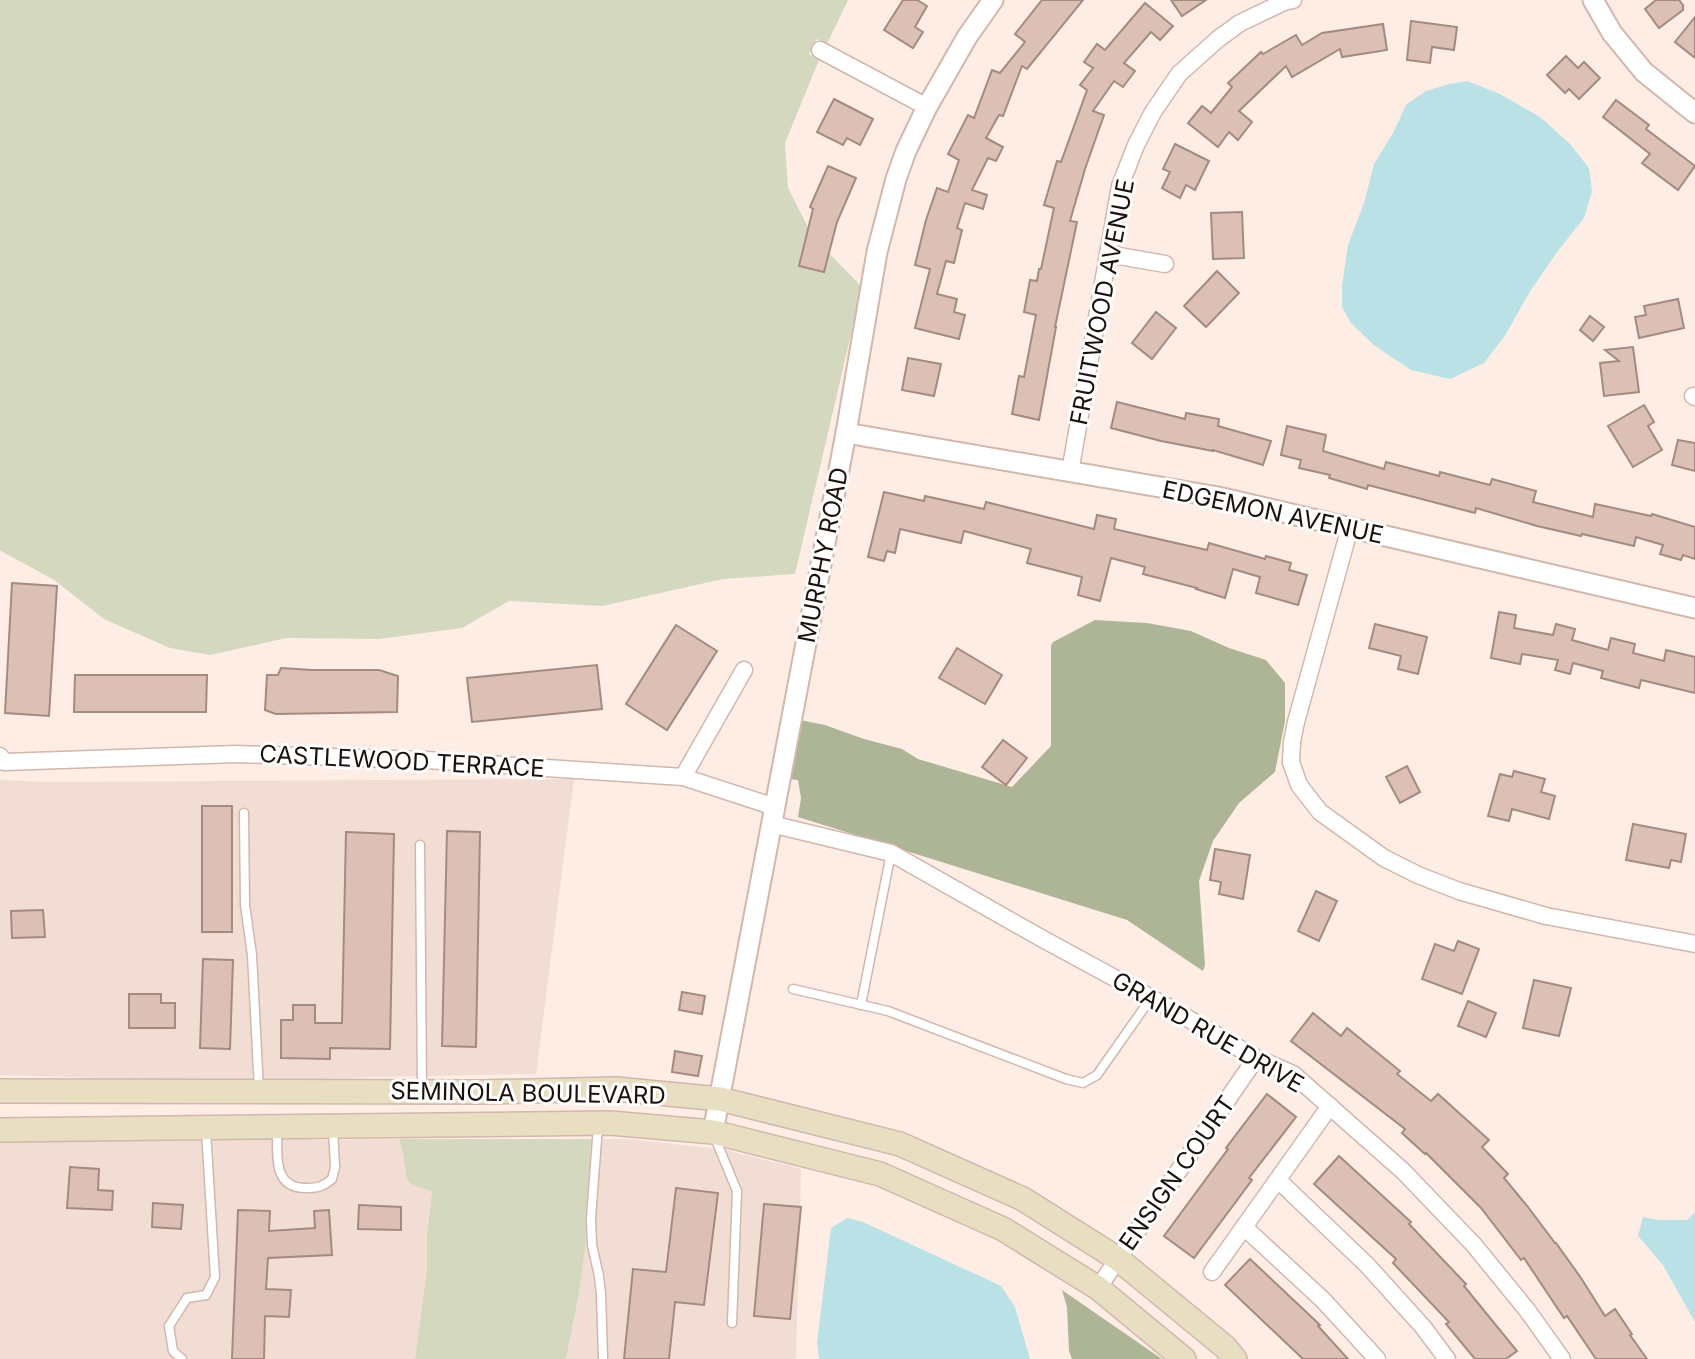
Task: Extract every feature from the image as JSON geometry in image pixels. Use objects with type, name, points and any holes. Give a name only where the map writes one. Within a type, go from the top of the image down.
[{"type":"main road","name":"SEMINOLA BOULEVARD","points":[[0,1091],[422,1092],[616,1089],[720,1099],[900,1144],[1023,1199],[1118,1259],[1225,1347],[1235,1359]]},
{"type":"main road","name":"SEMINOLA BOULEVARD","points":[[0,1130],[598,1123],[713,1132],[880,1174],[1003,1229],[1098,1288],[1184,1359]]},
{"type":"street","name":"MURPHY ROAD","points":[[713,1132],[846,433],[877,252],[906,151],[927,107],[967,37],[993,0]]},
{"type":"street","name":"FRUITWOOD AVENUE","points":[[1070,472],[1120,186],[1136,145],[1153,112],[1179,74],[1240,23],[1293,0]]},
{"type":"street","points":[[1593,0],[1612,33],[1644,72],[1695,113]]},
{"type":"street","points":[[820,50],[927,107]]},
{"type":"street","points":[[1108,254],[1165,264]]},
{"type":"street","name":"EDGEMON AVENUE","points":[[846,433],[1218,497],[1695,608]]},
{"type":"street","points":[[1350,527],[1292,742],[1291,762],[1299,785],[1320,812],[1384,858],[1459,891],[1546,916],[1695,944]]},
{"type":"street","points":[[683,777],[744,670]]},
{"type":"street","name":"CASTLEWOOD TERRACE","points":[[0,756],[5,762],[236,754],[426,760],[683,777]]},
{"type":"street","name":"GRAND RUE DRIVE","points":[[683,777],[773,816],[891,853],[1256,1058],[1293,1074],[1403,1171],[1474,1245],[1527,1310],[1562,1359]]},
{"type":"street","name":"ENSIGN COURT","points":[[1098,1288],[1256,1058]]},
{"type":"street","points":[[1212,1272],[1330,1106]]},
{"type":"street","points":[[1278,1180],[1367,1265],[1423,1327],[1447,1359]]},
{"type":"street","points":[[1244,1227],[1323,1300],[1377,1359]]},
{"type":"lane","points":[[244,813],[245,905],[252,955],[259,1092]]},
{"type":"lane","points":[[420,845],[422,1092]]},
{"type":"lane","points":[[861,1005],[891,853]]},
{"type":"lane","points":[[793,989],[888,1012],[1083,1083],[1097,1075],[1151,998]]},
{"type":"lane","points":[[598,1123],[591,1218],[592,1245],[601,1294],[603,1359]]},
{"type":"lane","points":[[182,1359],[173,1351],[169,1326],[187,1298],[206,1295],[215,1277],[206,1127]]},
{"type":"lane","points":[[277,1128],[281,1176],[297,1188],[319,1188],[332,1179],[335,1167],[333,1127]]},
{"type":"lane","points":[[713,1132],[737,1191],[732,1323]]},
{"type":"shaded area","points":[[574,779],[536,1074],[234,1082],[0,1075],[0,780]]},
{"type":"shaded area","points":[[287,1136],[315,1140],[399,1139],[405,1158],[404,1171],[422,1188],[432,1191],[427,1235],[427,1269],[415,1359],[0,1359],[0,1139]]},
{"type":"shaded area","points":[[591,1139],[630,1139],[726,1150],[801,1169],[796,1359],[566,1359],[585,1249]]},
{"type":"green space","points":[[0,0],[848,0],[827,44],[817,39],[809,54],[819,60],[785,143],[788,188],[813,237],[862,287],[795,574],[723,579],[602,606],[509,601],[462,628],[379,639],[286,638],[210,655],[170,648],[104,619],[54,580],[1,551]]},
{"type":"green space","points":[[1095,620],[1147,623],[1191,631],[1229,648],[1266,660],[1285,683],[1285,721],[1275,772],[1239,803],[1213,841],[1199,881],[1205,965],[1203,971],[1127,920],[798,817],[801,798],[798,780],[789,779],[800,720],[902,749],[918,759],[1012,787],[1051,746],[1051,646],[1053,642]]},
{"type":"green space","points":[[399,1139],[591,1139],[585,1249],[566,1359],[415,1359],[427,1269],[427,1235],[432,1191],[408,1180]]},
{"type":"green space","points":[[1062,1290],[1162,1359],[1072,1359],[1069,1351],[1067,1307]]},
{"type":"water","points":[[1467,81],[1500,94],[1540,117],[1570,144],[1589,168],[1592,191],[1584,218],[1529,293],[1506,334],[1484,363],[1450,379],[1411,370],[1375,346],[1351,323],[1342,307],[1342,286],[1348,245],[1364,203],[1374,164],[1406,105],[1426,91]]},
{"type":"water","points":[[1695,1212],[1695,1322],[1663,1265],[1638,1236],[1643,1217],[1687,1220]]},
{"type":"water","points":[[847,1218],[863,1222],[1001,1286],[1015,1307],[1030,1359],[819,1359],[817,1343],[831,1228]]},
{"type":"building","points":[[903,0],[917,0],[927,6],[915,27],[923,32],[913,48],[884,30]]},
{"type":"building","points":[[1042,0],[1083,0],[1027,69],[1022,66],[1003,116],[999,115],[986,138],[1003,147],[996,161],[988,158],[972,190],[987,195],[983,209],[965,203],[957,228],[962,230],[954,263],[946,261],[937,294],[957,299],[954,312],[965,315],[959,339],[915,328],[930,269],[915,265],[926,220],[937,188],[948,192],[959,160],[948,154],[968,115],[974,118],[992,70],[1000,73],[1025,42],[1015,34]]},
{"type":"building","points":[[1171,0],[1206,0],[1182,16]]},
{"type":"building","points":[[1656,0],[1679,0],[1683,10],[1659,28],[1645,9]]},
{"type":"building","points":[[1145,3],[1173,26],[1160,40],[1151,32],[1124,63],[1135,71],[1123,87],[1114,81],[1093,111],[1104,115],[1070,221],[1077,222],[1039,420],[1012,414],[1019,376],[1024,377],[1036,315],[1024,312],[1030,280],[1037,281],[1041,269],[1054,208],[1044,205],[1057,161],[1061,162],[1087,90],[1080,85],[1093,68],[1084,62],[1097,44],[1105,50]]},
{"type":"building","points":[[1695,17],[1695,58],[1675,42]]},
{"type":"building","points":[[1411,21],[1457,27],[1454,50],[1432,47],[1430,63],[1407,60]]},
{"type":"building","points":[[1383,24],[1387,50],[1342,57],[1340,49],[1292,77],[1286,66],[1239,111],[1252,122],[1238,140],[1229,132],[1218,147],[1188,123],[1202,106],[1211,113],[1232,87],[1228,83],[1261,52],[1263,54],[1296,35],[1302,45],[1322,33]]},
{"type":"building","points":[[1566,56],[1578,68],[1584,62],[1600,78],[1579,99],[1569,89],[1565,93],[1547,75]]},
{"type":"building","points":[[834,99],[873,119],[860,145],[847,138],[843,145],[817,132]]},
{"type":"building","points":[[1616,100],[1649,125],[1646,129],[1695,166],[1678,190],[1642,163],[1650,154],[1603,117]]},
{"type":"building","points":[[1175,144],[1209,161],[1195,190],[1186,185],[1180,198],[1162,188],[1170,172],[1163,169]]},
{"type":"building","points":[[828,166],[856,178],[837,222],[824,272],[799,266],[813,209],[810,207]]},
{"type":"building","points":[[1242,212],[1244,258],[1213,259],[1211,213]]},
{"type":"building","points":[[1217,271],[1239,293],[1206,327],[1184,306]]},
{"type":"building","points":[[1678,299],[1684,328],[1639,338],[1635,317],[1646,315],[1644,306]]},
{"type":"building","points":[[1156,312],[1176,328],[1152,359],[1132,343]]},
{"type":"building","points":[[1590,316],[1604,327],[1593,341],[1580,330]]},
{"type":"building","points":[[1633,347],[1639,392],[1604,396],[1600,363],[1619,361],[1605,350]]},
{"type":"building","points":[[908,358],[941,364],[934,396],[902,390]]},
{"type":"building","points":[[1117,402],[1185,419],[1186,413],[1219,419],[1218,426],[1271,441],[1263,465],[1213,450],[1161,441],[1111,428]]},
{"type":"building","points":[[1644,405],[1654,422],[1648,426],[1662,450],[1633,467],[1608,426]]},
{"type":"building","points":[[1287,426],[1326,435],[1323,451],[1384,469],[1386,462],[1439,476],[1440,472],[1490,485],[1492,479],[1536,491],[1533,502],[1593,517],[1595,504],[1651,516],[1652,514],[1695,527],[1695,559],[1683,555],[1681,560],[1660,554],[1663,545],[1636,537],[1634,546],[1582,534],[1581,536],[1476,508],[1475,513],[1368,485],[1367,489],[1329,478],[1330,475],[1299,468],[1301,460],[1281,455]]},
{"type":"building","points":[[1678,440],[1695,443],[1695,471],[1672,465]]},
{"type":"building","points":[[884,492],[924,501],[925,496],[984,509],[986,502],[1094,529],[1097,515],[1116,519],[1114,529],[1207,550],[1209,543],[1265,559],[1266,556],[1291,563],[1289,570],[1307,575],[1298,605],[1256,593],[1260,577],[1233,569],[1225,598],[1143,574],[1145,567],[1111,558],[1100,601],[1078,595],[1082,577],[1027,563],[1031,549],[964,531],[961,543],[900,529],[895,553],[887,551],[884,561],[868,557]]},
{"type":"building","points":[[12,583],[57,586],[49,716],[5,713]]},
{"type":"building","points":[[1499,612],[1516,615],[1514,628],[1553,635],[1556,624],[1575,629],[1572,640],[1608,650],[1611,638],[1635,644],[1633,653],[1664,661],[1666,650],[1695,657],[1695,693],[1641,680],[1639,688],[1601,678],[1603,671],[1573,663],[1570,674],[1555,670],[1558,660],[1522,654],[1520,664],[1491,658]]},
{"type":"building","points":[[1375,624],[1427,637],[1418,674],[1398,669],[1401,656],[1369,648]]},
{"type":"building","points":[[676,625],[717,651],[667,730],[626,704]]},
{"type":"building","points":[[957,648],[1002,675],[985,704],[939,678]]},
{"type":"building","points":[[597,665],[602,709],[472,722],[467,678]]},
{"type":"building","points":[[281,668],[379,670],[398,676],[397,712],[276,714],[265,710],[267,675],[278,675]]},
{"type":"building","points":[[75,675],[207,675],[206,712],[74,712]]},
{"type":"building","points":[[1003,740],[1027,758],[1006,785],[982,767]]},
{"type":"building","points":[[1407,766],[1420,792],[1400,803],[1386,777]]},
{"type":"building","points":[[1514,771],[1545,779],[1541,792],[1555,796],[1549,819],[1512,809],[1509,821],[1488,816],[1500,774],[1512,777]]},
{"type":"building","points":[[202,806],[232,806],[232,932],[202,932]]},
{"type":"building","points":[[1633,824],[1686,834],[1681,862],[1671,860],[1669,868],[1626,860]]},
{"type":"building","points":[[447,831],[480,832],[476,1047],[442,1046]]},
{"type":"building","points":[[346,832],[394,834],[390,1049],[330,1048],[330,1059],[281,1058],[281,1020],[293,1020],[293,1005],[315,1005],[315,1023],[342,1023]]},
{"type":"building","points":[[1215,849],[1250,855],[1243,899],[1219,894],[1221,882],[1210,880]]},
{"type":"building","points":[[1316,891],[1337,901],[1319,941],[1298,931]]},
{"type":"building","points":[[43,910],[45,937],[12,938],[11,911]]},
{"type":"building","points":[[1458,941],[1479,949],[1462,994],[1422,979],[1435,944],[1454,951]]},
{"type":"building","points":[[203,959],[233,960],[230,1049],[200,1048]]},
{"type":"building","points":[[1534,980],[1571,988],[1559,1036],[1523,1028]]},
{"type":"building","points":[[682,992],[705,996],[702,1014],[679,1010]]},
{"type":"building","points":[[129,994],[161,994],[161,1003],[175,1003],[175,1028],[129,1028]]},
{"type":"building","points":[[1468,1001],[1496,1013],[1486,1037],[1458,1026]]},
{"type":"building","points":[[1313,1013],[1341,1036],[1347,1028],[1400,1071],[1397,1074],[1431,1101],[1438,1094],[1489,1140],[1482,1147],[1508,1174],[1504,1178],[1556,1243],[1605,1316],[1615,1309],[1647,1359],[1596,1359],[1567,1316],[1564,1318],[1524,1258],[1521,1260],[1481,1208],[1402,1133],[1405,1129],[1291,1041]]},
{"type":"building","points":[[675,1051],[702,1056],[698,1076],[672,1072]]},
{"type":"building","points":[[1267,1094],[1296,1117],[1249,1178],[1252,1180],[1194,1258],[1164,1236]]},
{"type":"building","points":[[1339,1156],[1411,1222],[1409,1224],[1466,1284],[1464,1286],[1517,1351],[1506,1359],[1475,1359],[1446,1324],[1449,1322],[1393,1263],[1396,1259],[1314,1184]]},
{"type":"building","points":[[70,1167],[99,1169],[98,1190],[113,1191],[112,1210],[67,1208]]},
{"type":"building","points":[[676,1188],[718,1193],[704,1305],[675,1302],[669,1359],[624,1359],[633,1269],[666,1272]]},
{"type":"building","points":[[153,1203],[183,1205],[181,1229],[152,1227]]},
{"type":"building","points":[[764,1204],[801,1207],[790,1319],[754,1316]]},
{"type":"building","points":[[359,1205],[401,1207],[401,1230],[358,1229]]},
{"type":"building","points":[[238,1210],[270,1211],[269,1231],[315,1228],[314,1211],[329,1210],[332,1255],[268,1258],[266,1289],[291,1290],[289,1317],[265,1316],[264,1359],[232,1359]]},
{"type":"building","points":[[1250,1259],[1320,1325],[1318,1326],[1348,1359],[1303,1359],[1225,1285]]}]
